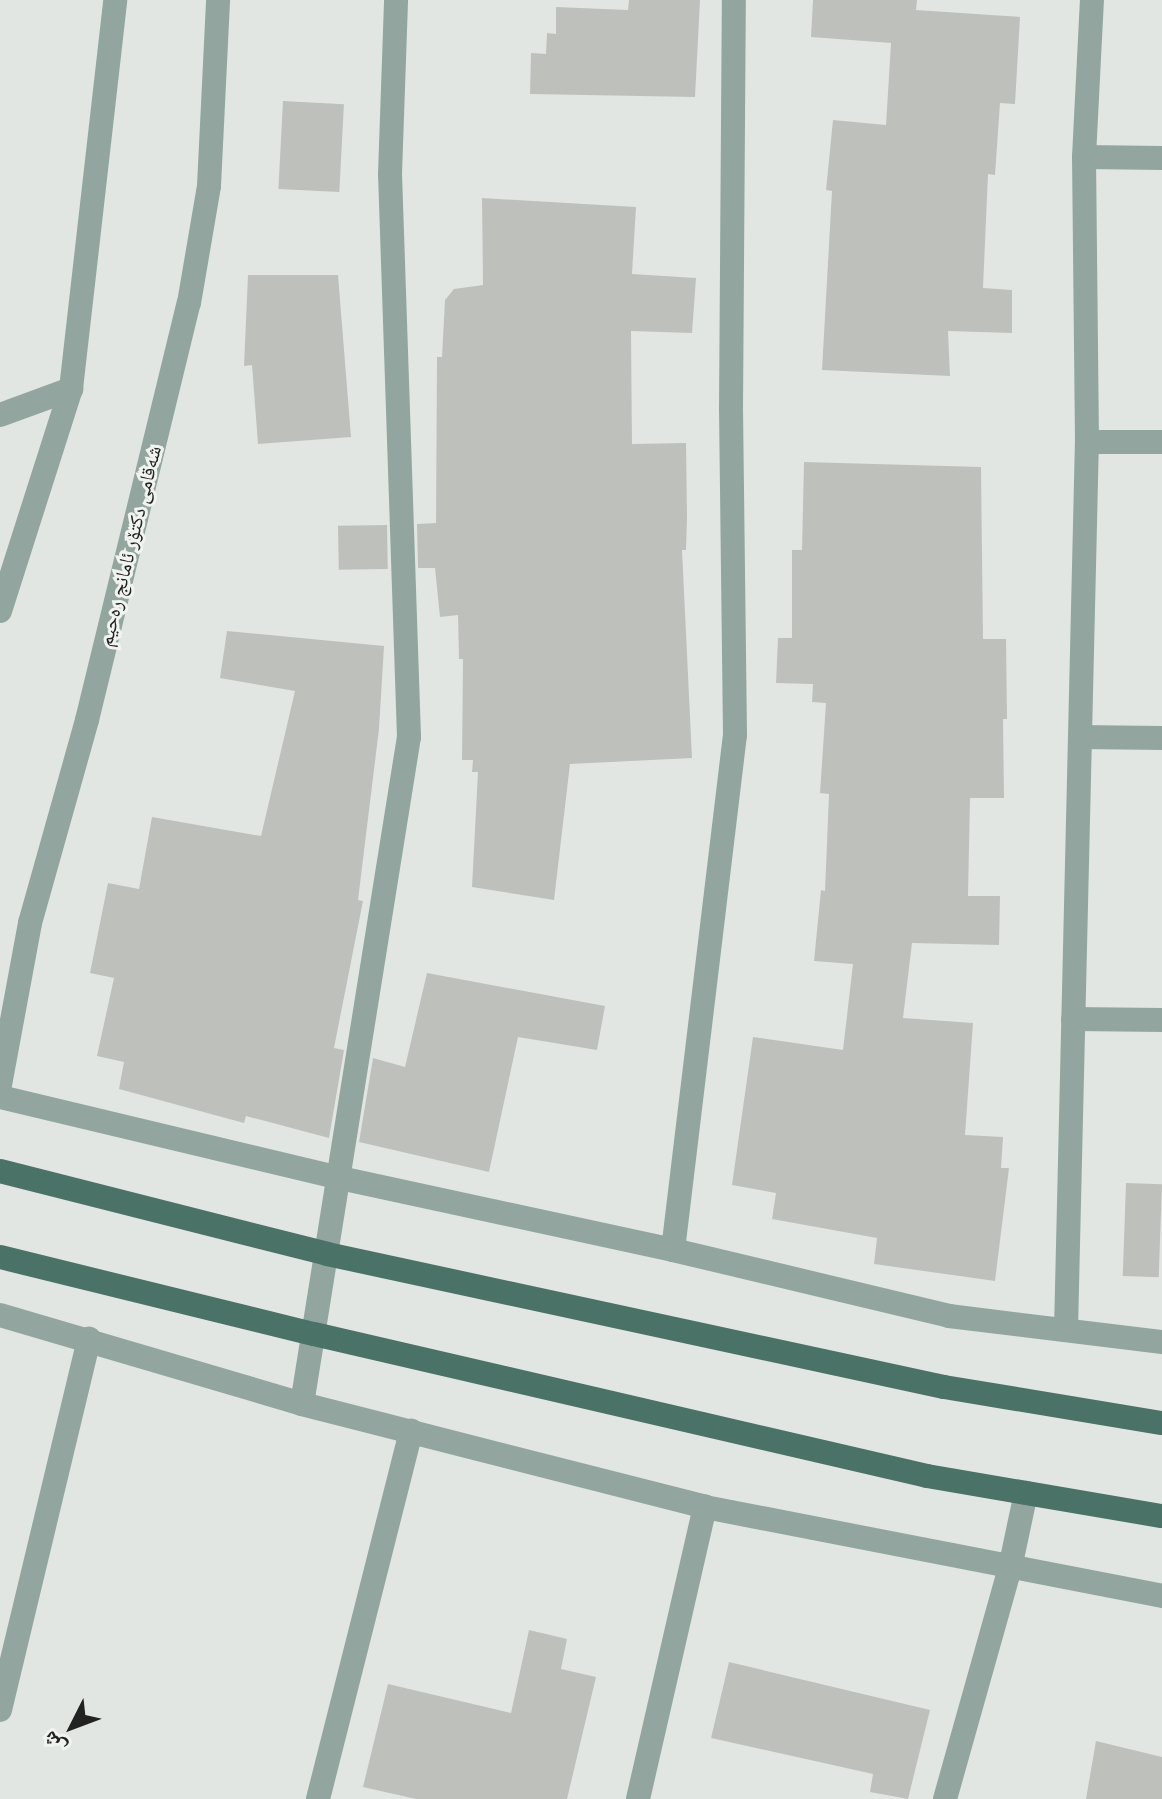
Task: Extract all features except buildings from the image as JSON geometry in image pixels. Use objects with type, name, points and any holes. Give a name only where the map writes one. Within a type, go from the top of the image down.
[{"type":"main road","points":[[0,1171],[327,1254],[944,1387],[1162,1423]]},
{"type":"main road","points":[[0,1257],[314,1334],[927,1476],[1162,1516]]},
{"type":"street","points":[[0,611],[71,389],[115,0]]},
{"type":"street","name":"شەقامی دکتۆر ئامانج رەحیم","points":[[0,1085],[30,923],[87,720],[189,303],[209,186],[218,0]]},
{"type":"street","points":[[302,1404],[409,737],[390,174],[396,0]]},
{"type":"street","points":[[673,1250],[735,735],[731,409],[734,0]]},
{"type":"street","points":[[1066,1330],[1087,442],[1084,157],[1092,0]]},
{"type":"street","points":[[1084,157],[1162,158]]},
{"type":"street","points":[[0,415],[71,389]]},
{"type":"street","points":[[1087,442],[1162,442]]},
{"type":"street","points":[[1080,737],[1162,738]]},
{"type":"street","points":[[1073,1019],[1162,1020]]},
{"type":"street","points":[[0,1097],[340,1178],[673,1250],[949,1316],[1162,1342]]},
{"type":"street","points":[[0,1315],[302,1404],[705,1507],[1162,1596]]},
{"type":"street","points":[[0,1710],[89,1339]]},
{"type":"street","points":[[318,1799],[411,1431]]},
{"type":"street","points":[[945,1799],[1010,1568],[1026,1493]]},
{"type":"street","points":[[638,1799],[705,1507]]}]
